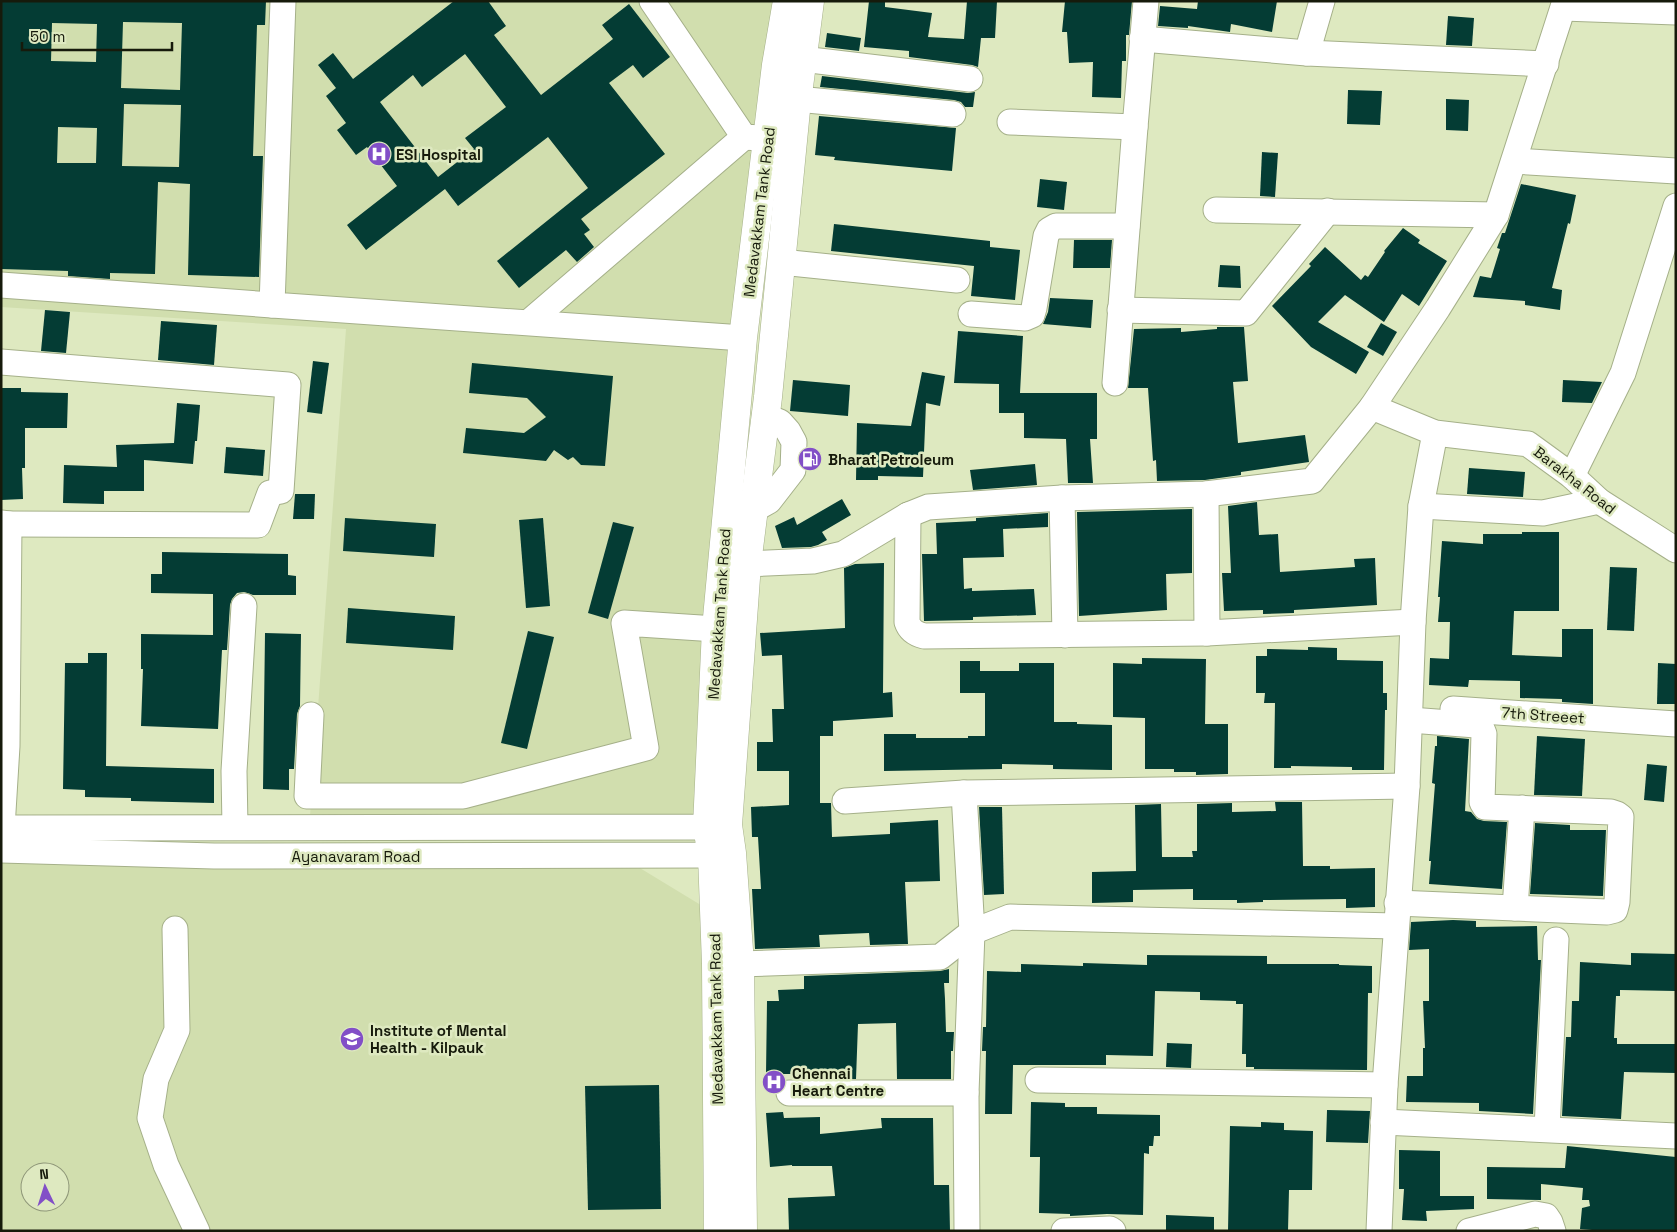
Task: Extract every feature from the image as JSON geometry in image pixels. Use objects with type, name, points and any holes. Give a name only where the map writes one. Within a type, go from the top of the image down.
[{"type":"main road","name":"Medavakkam Tank Road","points":[[743,1231],[740,964],[718,826],[716,629],[743,338],[776,65],[787,1]]},
{"type":"main road","name":"Medavakkam Tank Road","points":[[718,826],[781,262],[768,139],[797,99],[810,1]]},
{"type":"main road","name":"Medavakkam Tank Road","points":[[718,1231],[716,964],[722,854]]},
{"type":"street","points":[[272,305],[283,1]]},
{"type":"street","points":[[529,322],[768,139],[652,1]]},
{"type":"street","points":[[1115,383],[1146,1]]},
{"type":"street","points":[[1307,53],[1322,1]]},
{"type":"street","points":[[747,564],[813,562],[843,554],[908,515],[928,507],[1062,498],[1206,494],[1312,481],[1372,408],[1496,215],[1564,5],[1676,12]]},
{"type":"street","points":[[1142,39],[1307,53],[1546,64]]},
{"type":"street","points":[[802,59],[970,79]]},
{"type":"street","points":[[797,99],[953,114]]},
{"type":"street","points":[[1010,122],[1135,127]]},
{"type":"street","points":[[1514,162],[1676,171]]},
{"type":"street","points":[[1572,476],[1623,373],[1676,206]]},
{"type":"street","points":[[1216,210],[1496,215]]},
{"type":"street","points":[[1120,310],[1246,313],[1328,211]]},
{"type":"street","points":[[971,314],[1026,318],[1032,315],[1046,236],[1049,230],[1056,226],[1128,226]]},
{"type":"street","points":[[781,262],[957,280]]},
{"type":"street","points":[[1,285],[743,338]]},
{"type":"street","points":[[1,362],[288,385],[281,491],[270,493],[258,525],[5,523],[2,835]]},
{"type":"street","name":"Barakha Road","points":[[1372,408],[1435,432],[1528,444],[1572,476],[1599,501],[1676,550]]},
{"type":"street","points":[[1379,1231],[1385,1085],[1396,915],[1407,786],[1413,622],[1421,506],[1435,432]]},
{"type":"street","points":[[1206,494],[1207,633]]},
{"type":"street","points":[[1062,498],[1065,635]]},
{"type":"street","points":[[1421,506],[1543,513],[1599,501]]},
{"type":"street","points":[[908,515],[907,622],[913,632],[924,636],[1207,633],[1413,622]]},
{"type":"street","points":[[235,827],[234,771],[244,606]]},
{"type":"street","points":[[312,715],[307,796],[464,796],[646,748],[624,624],[716,629]]},
{"type":"street","points":[[740,964],[940,957],[972,932],[1010,917],[1396,915],[1515,908],[1607,912],[1615,910],[1621,817],[1611,812],[1485,807],[1482,802],[1484,734],[1482,729],[1476,725],[1410,713]]},
{"type":"street","name":"7th Streeet","points":[[1410,713],[1676,724]]},
{"type":"street","points":[[845,801],[964,793],[1407,786]]},
{"type":"street","points":[[964,793],[972,932],[966,1093],[968,1231]]},
{"type":"street","points":[[1515,908],[1522,808]]},
{"type":"street","name":"Ayanavaram Road","points":[[2,835],[235,827],[718,826]]},
{"type":"street","name":"Ayanavaram Road","points":[[2,835],[214,856],[722,854]]},
{"type":"street","points":[[175,929],[177,1030],[156,1079],[150,1118],[166,1165],[197,1231]]},
{"type":"street","points":[[1547,1129],[1556,940]]},
{"type":"street","points":[[1038,1080],[1385,1085]]},
{"type":"street","points":[[789,1093],[966,1093]]},
{"type":"street","points":[[1383,1122],[1676,1136]]},
{"type":"street","points":[[1474,1230],[1535,1214],[1546,1216],[1552,1231]]},
{"type":"street","points":[[1064,1231],[1110,1229],[1113,1231]]},
{"type":"shaded area","points":[[1,1],[778,1],[727,354],[693,820],[310,816],[346,329],[1,307]]},
{"type":"shaded area","name":"Institute of Mental Health - Kilpauk","points":[[1,851],[630,862],[704,907],[703,1231],[1,1231]]},
{"type":"building","points":[[1,1],[266,1],[265,25],[257,25],[253,156],[263,156],[259,277],[188,275],[190,184],[158,182],[155,274],[110,273],[110,279],[68,276],[68,271],[1,269]],"holes":[[[123,22],[182,23],[180,90],[121,88]],[[52,23],[97,24],[96,62],[51,61]],[[124,104],[181,105],[179,167],[122,166]],[[58,127],[97,128],[96,163],[57,163]]]},
{"type":"building","points":[[454,1],[488,1],[506,26],[494,35],[541,95],[613,39],[602,25],[629,4],[670,57],[643,78],[633,65],[609,83],[665,154],[581,219],[590,230],[584,234],[594,247],[577,262],[566,250],[519,288],[497,261],[588,188],[548,137],[458,206],[445,189],[366,250],[347,225],[397,186],[367,147],[356,155],[337,130],[346,123],[326,96],[336,88],[318,65],[333,53],[353,79]],"holes":[[[465,54],[506,107],[465,138],[474,149],[438,177],[380,102],[413,75],[422,87]]]},
{"type":"building","points":[[869,1],[885,1],[885,7],[932,13],[928,37],[964,39],[967,1],[997,1],[995,38],[981,38],[978,67],[909,57],[909,51],[864,47]]},
{"type":"building","points":[[1065,1],[1132,1],[1129,35],[1126,35],[1126,61],[1122,61],[1121,98],[1092,97],[1093,62],[1069,63],[1067,32],[1062,32]]},
{"type":"building","points":[[1198,1],[1277,1],[1272,32],[1231,24],[1230,32],[1188,26],[1188,28],[1158,26],[1160,6],[1197,9]]},
{"type":"building","points":[[1448,16],[1474,18],[1472,46],[1446,45]]},
{"type":"building","points":[[827,33],[861,38],[859,51],[825,47]]},
{"type":"building","points":[[822,76],[968,93],[975,92],[973,107],[965,107],[961,102],[954,100],[820,87]]},
{"type":"building","points":[[1348,90],[1382,91],[1380,125],[1347,124]]},
{"type":"building","points":[[1446,99],[1469,100],[1468,131],[1446,130]]},
{"type":"building","points":[[819,116],[956,128],[952,171],[834,160],[835,157],[815,155]]},
{"type":"building","points":[[1262,152],[1278,153],[1275,197],[1260,196]]},
{"type":"building","points":[[1040,179],[1067,182],[1064,210],[1037,207]]},
{"type":"building","points":[[1521,184],[1576,195],[1552,288],[1562,290],[1560,310],[1525,305],[1525,301],[1473,297],[1480,276],[1491,278],[1500,249],[1497,248],[1502,233],[1505,233]]},
{"type":"building","points":[[834,224],[990,241],[990,247],[1020,250],[1015,300],[971,296],[974,266],[831,251]]},
{"type":"building","points":[[1403,228],[1420,240],[1418,243],[1447,261],[1419,306],[1402,294],[1384,322],[1345,295],[1318,322],[1369,352],[1356,374],[1311,347],[1272,306],[1311,266],[1309,264],[1325,247],[1361,280],[1365,275],[1368,277],[1384,251]]},
{"type":"building","points":[[1074,240],[1112,240],[1110,268],[1073,268]]},
{"type":"building","points":[[1220,265],[1240,266],[1241,288],[1218,287]]},
{"type":"building","points":[[1050,298],[1093,300],[1091,328],[1043,324],[1048,312]]},
{"type":"building","points":[[45,310],[70,312],[66,353],[41,351]]},
{"type":"building","points":[[161,321],[217,325],[214,365],[158,360]]},
{"type":"building","points":[[1381,323],[1397,332],[1383,356],[1367,347]]},
{"type":"building","points":[[1217,327],[1244,327],[1248,381],[1233,382],[1238,443],[1305,435],[1309,462],[1241,472],[1241,475],[1205,480],[1157,481],[1156,460],[1153,461],[1148,388],[1128,388],[1134,329],[1181,328],[1181,332],[1217,329]]},
{"type":"building","points":[[958,331],[1023,336],[1020,393],[1097,393],[1097,439],[1090,439],[1093,483],[1068,483],[1066,439],[1024,438],[1024,413],[999,413],[999,384],[954,383]]},
{"type":"building","points":[[313,361],[329,363],[322,414],[307,412]]},
{"type":"building","points":[[472,363],[613,376],[605,466],[581,465],[573,457],[568,460],[554,450],[546,461],[463,453],[466,428],[524,433],[546,417],[527,398],[469,393]]},
{"type":"building","points":[[922,372],[945,376],[940,406],[926,403],[923,477],[878,476],[878,480],[856,480],[857,423],[911,426]]},
{"type":"building","points":[[793,380],[850,385],[848,416],[790,411]]},
{"type":"building","points":[[1563,380],[1602,382],[1592,403],[1562,402]]},
{"type":"building","points":[[1,388],[21,388],[21,392],[68,393],[67,428],[25,428],[25,468],[22,468],[23,499],[1,500]]},
{"type":"building","points":[[177,403],[200,405],[193,464],[144,460],[144,491],[104,491],[104,504],[63,503],[64,465],[117,467],[116,445],[174,443]]},
{"type":"building","points":[[226,447],[265,450],[263,476],[224,473]]},
{"type":"building","points":[[1035,464],[1037,485],[973,490],[970,470]]},
{"type":"building","points":[[1469,468],[1525,472],[1523,497],[1467,494]]},
{"type":"building","points":[[295,494],[315,494],[314,519],[293,519]]},
{"type":"building","points":[[842,499],[851,515],[822,532],[827,540],[811,547],[782,548],[775,526],[794,517],[797,525]]},
{"type":"building","points":[[1257,502],[1259,535],[1278,534],[1280,572],[1355,567],[1354,559],[1375,558],[1377,605],[1294,610],[1294,613],[1263,614],[1263,610],[1224,611],[1222,573],[1231,573],[1228,506]]},
{"type":"building","points":[[1192,509],[1192,573],[1166,574],[1167,610],[1079,616],[1077,512]]},
{"type":"building","points":[[1048,513],[1048,527],[1003,529],[1004,557],[963,558],[964,589],[972,588],[972,591],[1034,589],[1036,615],[973,617],[973,620],[924,621],[922,554],[937,554],[936,523],[976,521],[976,518]]},
{"type":"building","points":[[345,518],[436,524],[434,557],[343,551]]},
{"type":"building","points":[[543,518],[550,606],[526,608],[519,520]]},
{"type":"building","points":[[613,522],[634,527],[608,619],[588,613]]},
{"type":"building","points":[[1522,532],[1559,532],[1559,611],[1514,611],[1512,655],[1562,657],[1562,629],[1593,629],[1593,704],[1562,702],[1562,699],[1520,698],[1520,681],[1469,680],[1468,687],[1429,685],[1430,658],[1449,659],[1450,622],[1438,622],[1442,541],[1483,544],[1483,534],[1522,534]]},
{"type":"building","points":[[162,552],[288,554],[288,575],[296,576],[296,595],[253,595],[244,592],[237,593],[232,599],[227,650],[222,650],[218,729],[141,726],[143,669],[141,669],[141,634],[213,635],[213,594],[151,593],[151,574],[162,574]]},
{"type":"building","points":[[884,563],[883,693],[892,692],[893,717],[833,721],[833,736],[820,736],[820,803],[831,803],[832,837],[890,834],[890,823],[938,820],[940,881],[905,882],[908,944],[870,945],[869,933],[819,935],[820,947],[755,949],[752,889],[761,889],[758,837],[752,837],[751,807],[789,805],[789,771],[757,771],[757,742],[773,742],[772,709],[784,709],[782,655],[762,656],[760,633],[845,628],[844,568],[855,564]]},
{"type":"building","points":[[1610,567],[1637,568],[1634,631],[1607,630]]},
{"type":"building","points":[[348,608],[455,616],[453,650],[346,643]]},
{"type":"building","points":[[528,631],[554,637],[527,749],[501,743]]},
{"type":"building","points":[[265,633],[301,634],[300,706],[297,714],[294,769],[289,769],[289,790],[263,789]]},
{"type":"building","points":[[1308,647],[1337,648],[1337,660],[1383,661],[1383,693],[1387,693],[1384,770],[1352,770],[1352,767],[1291,766],[1291,768],[1274,768],[1275,703],[1264,703],[1265,693],[1256,693],[1256,656],[1267,656],[1267,649],[1308,650]]},
{"type":"building","points":[[88,653],[107,653],[106,766],[214,769],[214,803],[131,801],[131,798],[85,797],[85,790],[63,789],[65,663],[88,663]]},
{"type":"building","points":[[1142,658],[1206,659],[1205,724],[1228,724],[1228,774],[1196,775],[1196,772],[1174,772],[1174,769],[1145,769],[1145,718],[1113,717],[1113,663],[1142,664]]},
{"type":"building","points":[[960,661],[980,661],[980,671],[1019,671],[1019,663],[1054,663],[1054,722],[1112,725],[1112,770],[1053,769],[1053,765],[1002,764],[1002,769],[884,771],[884,734],[916,734],[916,738],[968,738],[968,736],[985,736],[985,693],[960,693]]},
{"type":"building","points":[[1658,663],[1676,664],[1676,704],[1657,704]]},
{"type":"building","points":[[1437,736],[1469,739],[1465,811],[1471,812],[1477,819],[1484,821],[1507,822],[1502,889],[1429,884],[1435,784],[1432,783]]},
{"type":"building","points":[[1537,736],[1585,739],[1582,796],[1534,795]]},
{"type":"building","points":[[1647,764],[1667,766],[1664,802],[1644,800]]},
{"type":"building","points":[[1275,802],[1302,802],[1303,866],[1330,866],[1330,869],[1375,868],[1375,907],[1346,908],[1346,899],[1263,900],[1263,902],[1237,903],[1237,900],[1193,900],[1193,889],[1133,890],[1133,902],[1092,903],[1092,872],[1136,871],[1135,805],[1161,804],[1162,857],[1193,857],[1192,851],[1197,851],[1197,804],[1232,803],[1232,812],[1276,811]]},
{"type":"building","points":[[979,807],[1002,807],[1004,894],[984,895]]},
{"type":"building","points":[[1535,823],[1570,825],[1570,830],[1606,830],[1603,896],[1530,894]]},
{"type":"building","points":[[1476,921],[1476,927],[1537,926],[1538,960],[1541,960],[1533,1114],[1479,1111],[1479,1103],[1406,1102],[1407,1076],[1423,1076],[1423,1048],[1425,1048],[1423,1001],[1429,1001],[1429,949],[1409,950],[1411,922]]},
{"type":"building","points":[[1631,953],[1676,954],[1676,991],[1620,990],[1620,996],[1616,996],[1614,1038],[1617,1038],[1617,1044],[1676,1044],[1676,1073],[1624,1072],[1621,1119],[1562,1116],[1566,1037],[1571,1037],[1572,1001],[1579,1001],[1580,962],[1631,965]]},
{"type":"building","points":[[1147,955],[1267,956],[1267,964],[1372,966],[1372,993],[1368,993],[1367,1070],[1254,1069],[1254,1067],[1246,1067],[1246,1054],[1242,1054],[1243,1004],[1236,1004],[1236,1001],[1200,1000],[1200,992],[1155,991],[1153,1056],[1106,1055],[1106,1065],[1013,1065],[1012,1114],[985,1114],[986,1051],[982,1051],[983,1027],[986,1027],[987,971],[1021,972],[1021,964],[1083,966],[1083,963],[1147,965]]},
{"type":"building","points":[[949,969],[949,983],[944,983],[946,1032],[954,1032],[953,1051],[951,1051],[951,1079],[897,1079],[896,1023],[858,1024],[856,1079],[832,1079],[832,1075],[766,1074],[767,1001],[779,1001],[778,990],[804,989],[804,976],[940,971]]},
{"type":"building","points":[[1167,1043],[1192,1044],[1191,1068],[1166,1067]]},
{"type":"building","points":[[659,1085],[661,1209],[588,1210],[585,1086]]},
{"type":"building","points":[[1031,1102],[1065,1103],[1065,1107],[1097,1107],[1097,1114],[1160,1115],[1160,1136],[1154,1136],[1153,1146],[1149,1146],[1149,1154],[1144,1153],[1143,1215],[1070,1216],[1070,1214],[1039,1213],[1040,1157],[1030,1157]]},
{"type":"building","points":[[1327,1110],[1370,1111],[1368,1143],[1326,1142]]},
{"type":"building","points":[[783,1112],[784,1118],[820,1117],[820,1134],[882,1128],[881,1118],[933,1118],[934,1185],[949,1185],[950,1231],[789,1231],[788,1198],[835,1196],[832,1166],[792,1165],[770,1167],[766,1113]]},
{"type":"building","points":[[1261,1122],[1284,1123],[1284,1130],[1313,1131],[1312,1190],[1289,1190],[1288,1231],[1228,1231],[1230,1126],[1261,1127]]},
{"type":"building","points":[[1567,1146],[1676,1157],[1676,1231],[1580,1229],[1582,1208],[1590,1206],[1589,1200],[1582,1200],[1583,1188],[1541,1184],[1541,1200],[1487,1199],[1487,1167],[1565,1168]]},
{"type":"building","points":[[1399,1150],[1440,1151],[1440,1196],[1474,1196],[1474,1209],[1426,1211],[1427,1221],[1402,1220],[1404,1189],[1399,1189]]},
{"type":"building","points":[[1166,1215],[1214,1217],[1214,1231],[1166,1231]]},
{"type":"place","name":"ESI Hospital","points":[[379,154]]},
{"type":"place","name":"Bharat Petroleum","points":[[810,459]]},
{"type":"place","name":"Institute of Mental Health - Kilpauk","points":[[352,1039]]},
{"type":"place","name":"Chennai Heart Centre","points":[[774,1082]]}]
